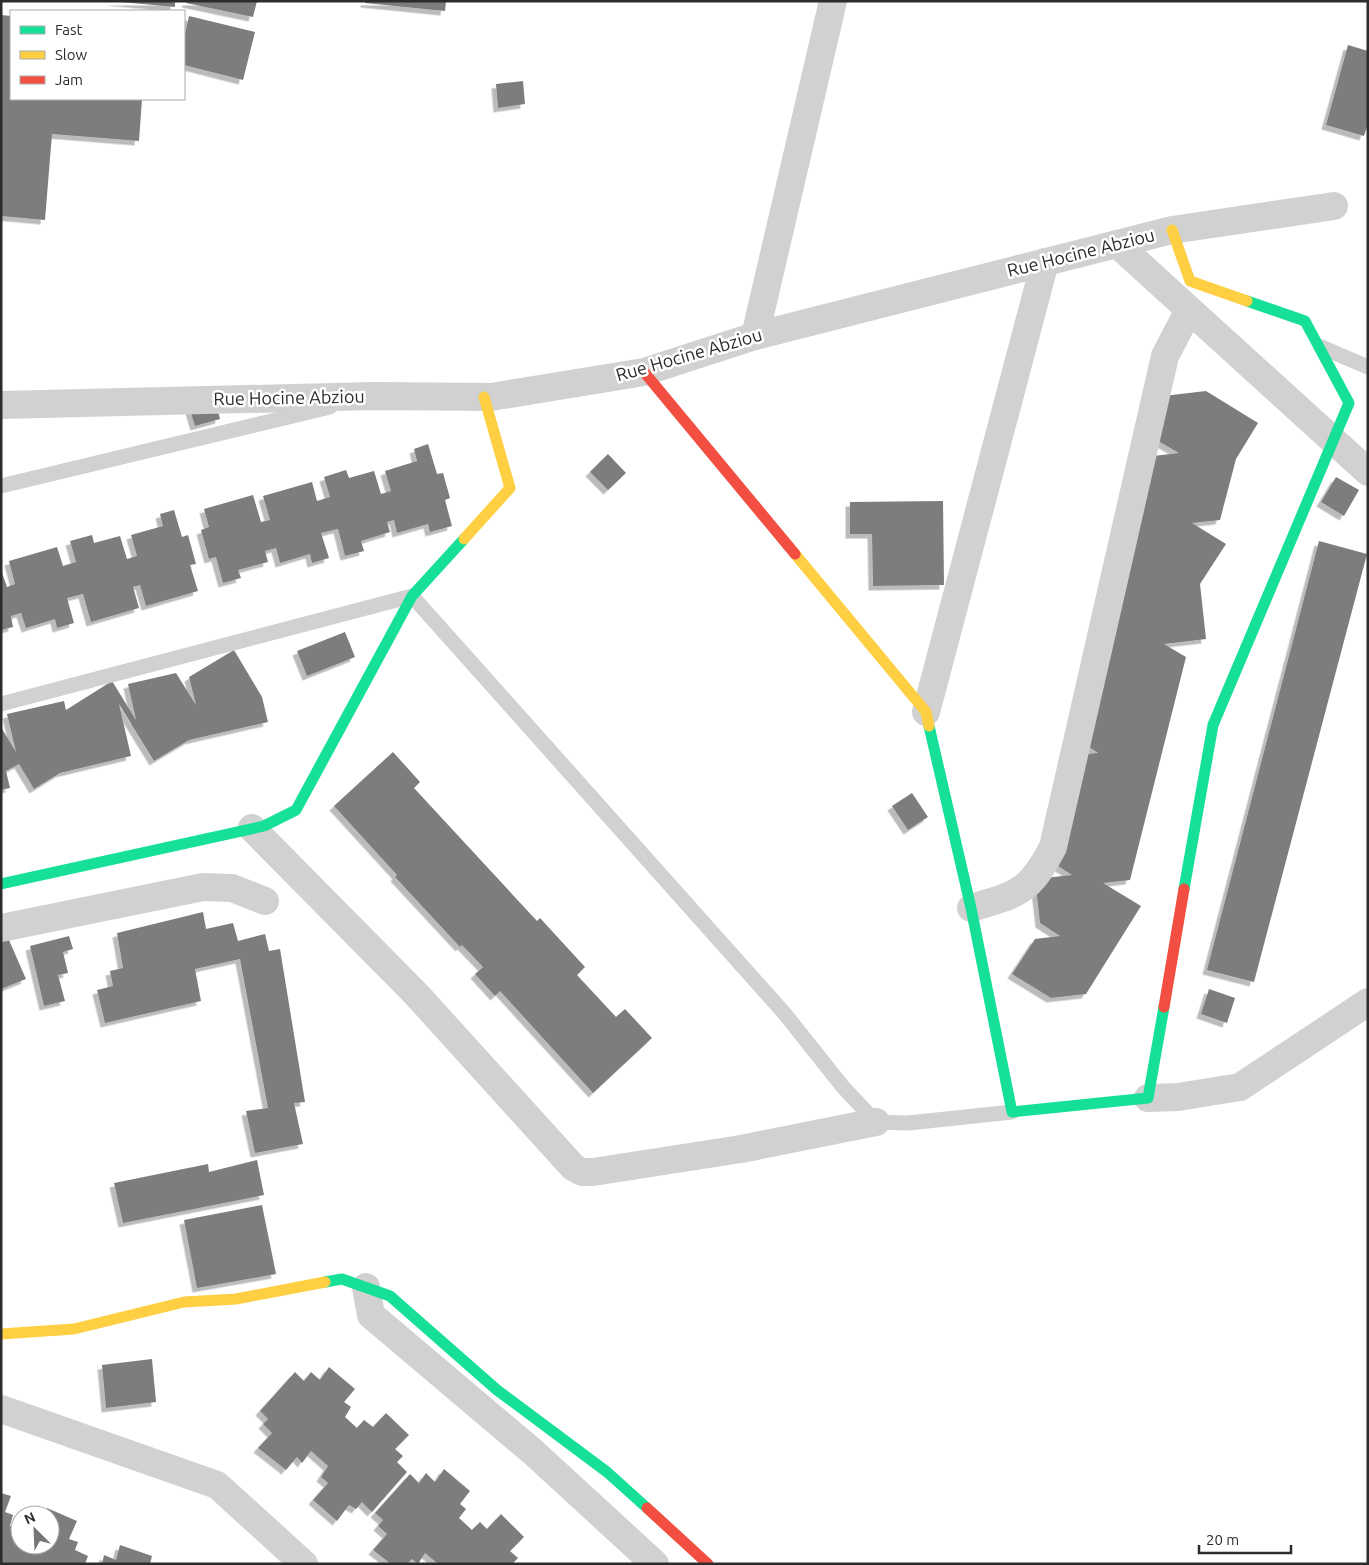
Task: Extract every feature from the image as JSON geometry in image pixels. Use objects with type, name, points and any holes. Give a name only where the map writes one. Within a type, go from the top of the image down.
[{"type":"street","points":[[755,336],[833,1]]},
{"type":"street","name":"Rue Hocine Abziou","points":[[1,405],[374,396],[484,397],[644,372],[755,336],[1172,230],[1334,206]]},
{"type":"street","points":[[1148,1098],[1213,725],[1349,403],[1305,321],[1190,281],[1172,230]]},
{"type":"street","points":[[1117,244],[1368,472]]},
{"type":"street","points":[[926,712],[1045,262]]},
{"type":"street","points":[[971,908],[1016,895],[1040,873],[1053,847],[1165,356],[1189,310]]},
{"type":"street","points":[[644,372],[926,712],[971,908],[1012,1112],[1178,1096],[1240,1086],[1368,1002]]},
{"type":"street","points":[[1,884],[264,826],[296,810],[412,596],[510,488],[484,397]]},
{"type":"street","points":[[252,828],[417,996],[573,1167],[582,1172],[593,1172],[741,1149],[876,1122]]},
{"type":"street","points":[[1,928],[203,887],[232,888],[264,901]]},
{"type":"street","points":[[1,1334],[74,1329],[184,1302],[236,1298],[342,1279],[390,1296],[497,1390],[607,1472],[708,1564]]},
{"type":"street","points":[[366,1287],[370,1315],[533,1452],[655,1564]]},
{"type":"street","points":[[1,1409],[217,1485],[304,1564]]},
{"type":"lane","points":[[1319,346],[1368,367]]},
{"type":"lane","points":[[1,486],[374,396]]},
{"type":"lane","points":[[1,704],[412,596],[785,1014],[842,1087],[876,1122],[908,1123],[1012,1112]]},
{"type":"building","points":[[110,1],[175,1],[175,7]]},
{"type":"building","points":[[187,1],[257,1],[253,17],[186,3]]},
{"type":"building","points":[[365,1],[446,1],[445,11],[365,3]]},
{"type":"building","points":[[1,15],[10,16],[10,100],[142,100],[139,141],[52,134],[45,220],[1,216]]},
{"type":"building","points":[[189,16],[255,32],[243,80],[185,65],[185,34]]},
{"type":"building","points":[[1348,45],[1368,51],[1368,124],[1364,136],[1326,125]]},
{"type":"building","points":[[523,81],[525,104],[498,108],[496,84]]},
{"type":"building","points":[[1206,391],[1258,423],[1236,459],[1220,520],[1192,523],[1226,544],[1200,584],[1206,639],[1164,644],[1186,657],[1130,880],[1103,883],[1141,906],[1086,994],[1051,998],[1012,974],[1035,939],[1060,936],[1040,923],[1035,879],[1072,875],[1041,855],[1067,756],[1098,753],[1071,735],[1153,456],[1179,453],[1160,442],[1155,397]]},
{"type":"building","points":[[214,396],[220,419],[195,426],[188,403]]},
{"type":"building","points":[[428,444],[437,474],[443,473],[450,498],[445,500],[452,526],[430,532],[428,524],[397,533],[394,520],[387,522],[390,532],[361,541],[364,551],[345,556],[338,529],[321,533],[329,558],[312,563],[310,554],[280,563],[276,548],[265,551],[268,562],[238,570],[241,578],[223,583],[216,557],[209,559],[201,530],[209,527],[204,509],[253,495],[261,522],[270,520],[263,496],[312,482],[317,501],[330,497],[324,477],[346,470],[349,478],[374,471],[381,494],[391,491],[385,471],[417,461],[414,449]]},
{"type":"building","points":[[608,454],[626,473],[608,490],[590,472]]},
{"type":"building","points":[[1336,477],[1359,490],[1344,516],[1321,502]]},
{"type":"building","points":[[943,501],[944,585],[873,586],[872,534],[850,534],[850,502]]},
{"type":"building","points":[[174,510],[182,537],[188,535],[196,564],[190,565],[198,591],[146,606],[140,585],[133,587],[139,608],[91,622],[83,594],[67,598],[74,623],[57,628],[55,619],[26,628],[21,613],[11,616],[13,627],[1,630],[1,570],[7,587],[15,584],[9,561],[57,547],[63,566],[76,562],[70,541],[92,535],[94,543],[120,536],[127,559],[137,556],[131,535],[163,526],[160,514]]},
{"type":"building","points":[[1319,541],[1367,554],[1254,982],[1207,970]]},
{"type":"building","points":[[345,632],[355,657],[307,676],[297,651]]},
{"type":"building","points":[[234,650],[262,697],[268,722],[189,740],[154,761],[119,704],[131,756],[60,773],[34,789],[19,764],[6,771],[10,788],[1,790],[1,727],[16,752],[7,714],[64,701],[66,710],[112,681],[136,720],[128,684],[176,673],[196,705],[189,677]]},
{"type":"building","points":[[393,752],[420,782],[414,788],[537,921],[540,918],[585,967],[577,975],[616,1017],[625,1009],[652,1038],[593,1093],[500,991],[495,996],[475,974],[483,967],[462,945],[460,947],[395,877],[397,875],[334,806]]},
{"type":"building","points":[[912,793],[928,817],[908,830],[892,806]]},
{"type":"building","points":[[203,912],[206,929],[233,923],[238,941],[265,934],[269,951],[280,949],[305,1102],[294,1103],[303,1144],[255,1153],[246,1111],[268,1108],[240,959],[195,969],[201,1001],[105,1023],[97,990],[113,986],[110,971],[123,968],[117,933]]},
{"type":"building","points":[[5,931],[26,979],[1,989],[1,932]]},
{"type":"building","points":[[69,936],[73,949],[63,952],[68,973],[58,975],[65,1001],[44,1006],[30,946]]},
{"type":"building","points":[[1209,989],[1235,998],[1227,1023],[1201,1014]]},
{"type":"building","points":[[257,1160],[264,1195],[123,1223],[114,1183],[208,1164],[209,1172]]},
{"type":"building","points":[[262,1205],[276,1274],[197,1288],[184,1220]]},
{"type":"building","points":[[152,1359],[156,1402],[106,1408],[102,1365]]},
{"type":"building","points":[[329,1367],[355,1389],[344,1402],[351,1407],[345,1417],[357,1428],[364,1420],[373,1427],[386,1413],[409,1435],[395,1449],[403,1456],[397,1462],[407,1472],[372,1512],[362,1502],[356,1509],[349,1505],[337,1521],[313,1500],[328,1483],[321,1477],[328,1466],[311,1451],[302,1463],[297,1457],[286,1470],[258,1448],[272,1433],[263,1424],[268,1419],[260,1411],[295,1372],[304,1381],[311,1372],[320,1380]]},
{"type":"building","points":[[444,1469],[470,1491],[460,1504],[466,1509],[459,1518],[472,1530],[480,1522],[487,1529],[501,1514],[524,1537],[510,1551],[518,1558],[512,1564],[438,1564],[425,1553],[418,1564],[412,1559],[407,1564],[391,1564],[373,1550],[387,1534],[378,1526],[383,1520],[375,1513],[410,1474],[419,1483],[426,1473],[435,1482]]},
{"type":"building","points":[[1,1493],[11,1496],[5,1512],[10,1514],[10,1555],[60,1555],[60,1514],[77,1521],[69,1539],[78,1542],[75,1550],[88,1556],[85,1564],[1,1564]]},
{"type":"building","points":[[120,1545],[152,1556],[150,1564],[102,1564],[104,1555],[116,1560]]},
{"type":"traffic: fast","points":[[1184,889],[1213,725],[1349,403],[1305,321],[1247,301]]},
{"type":"traffic: fast","points":[[1,884],[264,826],[296,810],[412,596],[464,539]]},
{"type":"traffic: fast","points":[[929,726],[971,908],[1012,1112],[1148,1098],[1164,1007]]},
{"type":"traffic: fast","points":[[325,1282],[342,1279],[390,1296],[497,1390],[607,1472],[647,1508]]},
{"type":"traffic: slow","points":[[1172,230],[1190,281],[1247,301]]},
{"type":"traffic: slow","points":[[464,539],[510,488],[484,397]]},
{"type":"traffic: slow","points":[[795,554],[926,712],[929,726]]},
{"type":"traffic: slow","points":[[1,1334],[74,1329],[184,1302],[236,1299],[325,1282]]},
{"type":"traffic: jam","points":[[644,372],[795,554]]},
{"type":"traffic: jam","points":[[1164,1007],[1184,889]]},
{"type":"traffic: jam","points":[[647,1508],[708,1564]]}]
